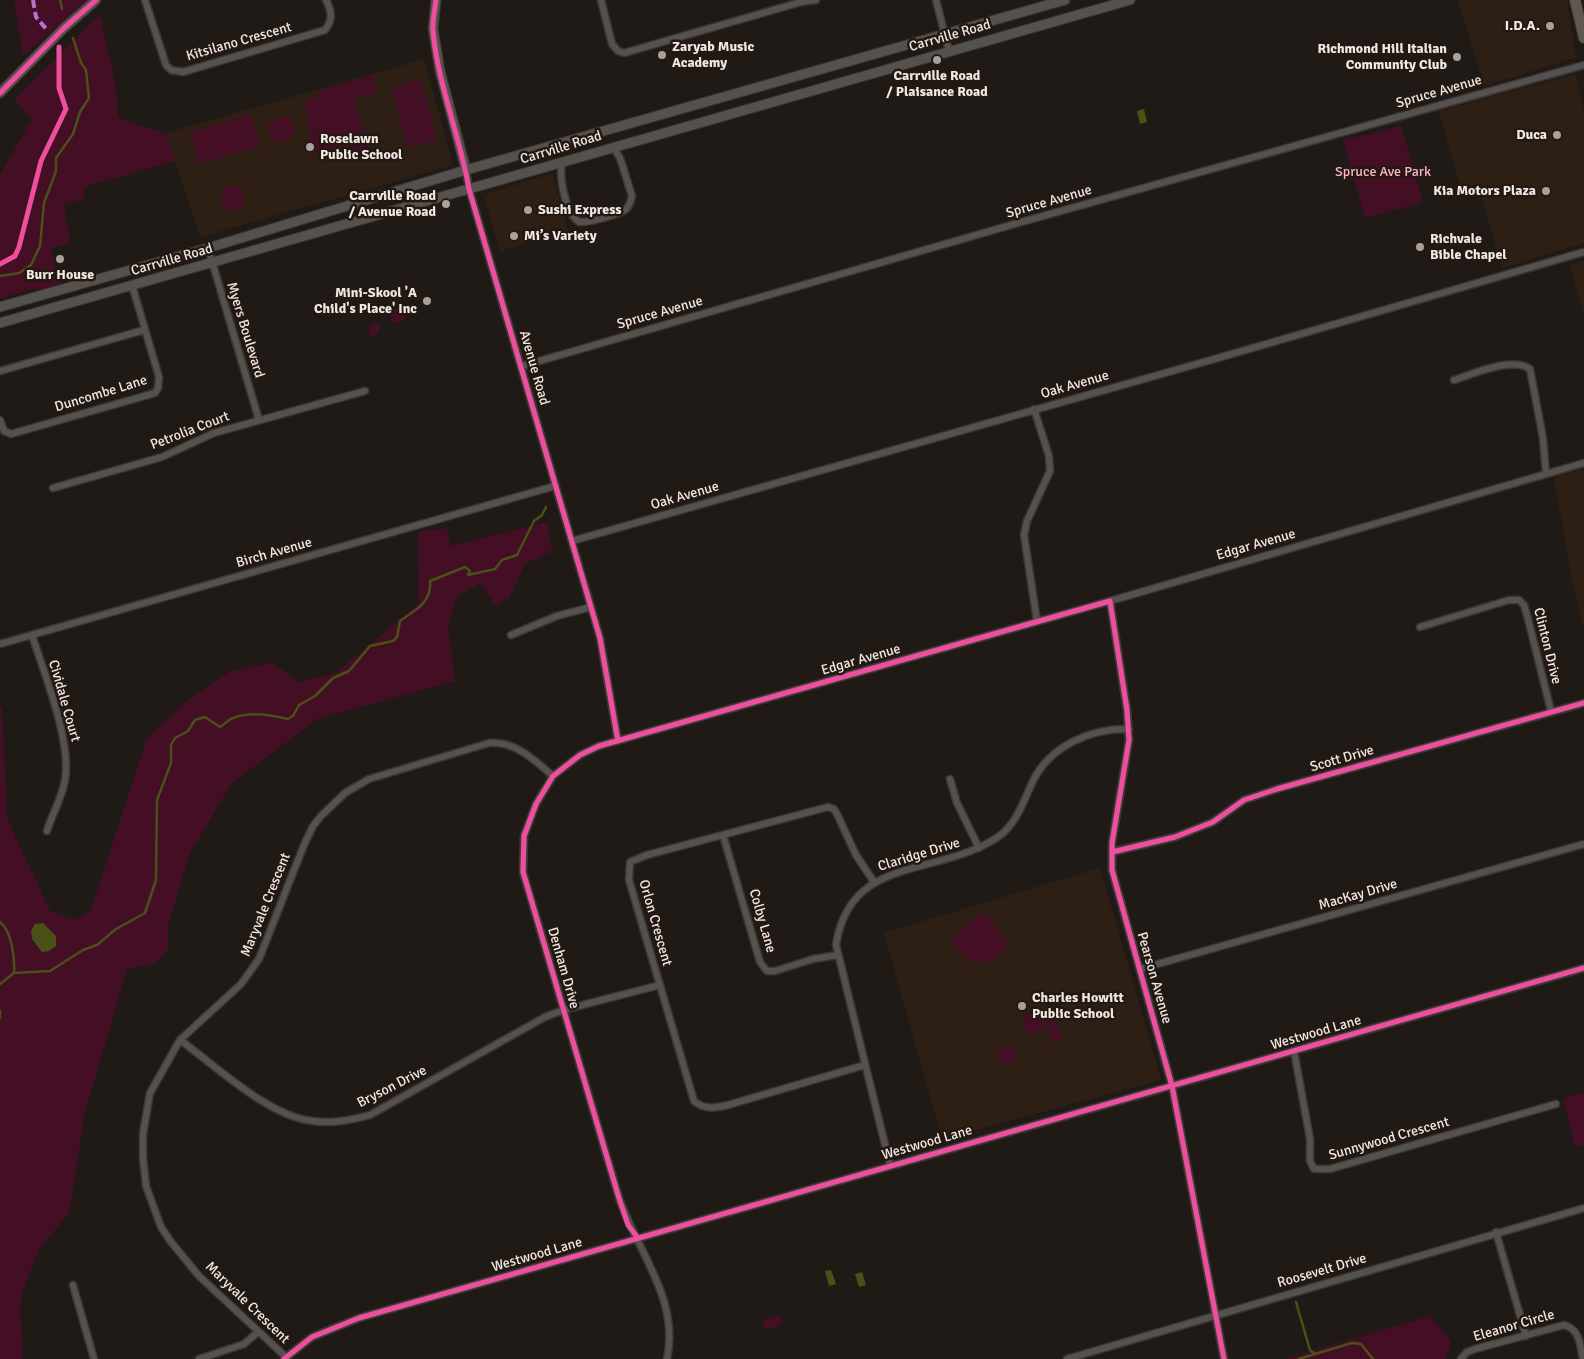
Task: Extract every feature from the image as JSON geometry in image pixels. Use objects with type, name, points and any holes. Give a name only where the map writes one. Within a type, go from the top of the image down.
[{"type":"main road","points":[[0,93],[79,14],[96,0]]},
{"type":"main road","name":"Avenue Road","points":[[436,0],[433,29],[440,70],[466,170]]},
{"type":"main road","name":"Carrville Road","points":[[0,307],[208,248],[466,170],[1065,0]]},
{"type":"main road","name":"Carrville Road","points":[[0,323],[1130,0]]},
{"type":"main road","points":[[1575,0],[1584,38]]},
{"type":"main road","points":[[688,108],[694,125]]},
{"type":"main road","points":[[331,211],[336,226]]},
{"type":"main road","points":[[89,282],[94,296]]},
{"type":"street","name":"Kitsilano Crescent","points":[[145,0],[166,65],[171,70],[183,72],[325,30],[330,24],[332,15],[326,0]]},
{"type":"street","points":[[601,0],[612,44],[618,51],[624,53],[774,10],[816,0]]},
{"type":"street","points":[[936,0],[949,51]]},
{"type":"street","name":"Spruce Avenue","points":[[522,366],[1008,226],[1584,65]]},
{"type":"street","points":[[562,162],[560,177],[571,215],[579,222],[584,223],[626,210],[631,202],[632,196],[620,158],[613,147]]},
{"type":"street","name":"Avenue Road","points":[[466,170],[469,189],[600,638],[618,741]]},
{"type":"street","name":"Myers Boulevard","points":[[208,248],[259,420]]},
{"type":"street","name":"Oak Avenue","points":[[572,541],[1584,252]]},
{"type":"street","name":"Duncombe Lane","points":[[0,420],[4,431],[11,434],[155,393],[159,377],[132,285]]},
{"type":"street","points":[[0,371],[144,330]]},
{"type":"street","points":[[1454,380],[1511,364],[1524,365],[1530,370],[1543,438],[1546,474]]},
{"type":"street","name":"Petrolia Court","points":[[53,488],[162,457],[208,435],[365,391]]},
{"type":"street","points":[[1034,409],[1049,456],[1050,471],[1027,521],[1024,535],[1037,621]]},
{"type":"street","name":"Edgar Avenue","points":[[618,741],[1110,601],[1584,463]]},
{"type":"street","name":"Birch Avenue","points":[[0,644],[555,486]]},
{"type":"street","name":"Clinton Drive","points":[[1420,626],[1509,600],[1519,600],[1524,605],[1528,619],[1550,711]]},
{"type":"street","name":"Pearson Avenue","points":[[1110,601],[1129,728],[1129,740],[1112,852],[1112,870],[1172,1086],[1224,1359]]},
{"type":"street","points":[[511,635],[557,616],[591,607]]},
{"type":"street","name":"Cividale Court","points":[[32,634],[58,719],[66,754],[66,779],[47,831]]},
{"type":"street","name":"Scott Drive","points":[[1112,852],[1175,837],[1213,822],[1244,800],[1277,789],[1584,703]]},
{"type":"street","name":"Claridge Drive","points":[[890,1165],[836,945],[838,930],[854,897],[874,882],[979,848],[1000,836],[1023,804],[1041,768],[1059,749],[1083,736],[1097,732],[1129,728]]},
{"type":"street","name":"Denham Drive","points":[[618,741],[599,746],[580,755],[553,776],[536,804],[524,836],[524,872],[619,1198],[628,1225],[638,1238],[661,1290],[670,1324],[667,1359]]},
{"type":"street","name":"Maryvale Crescent","points":[[285,1358],[200,1276],[171,1242],[161,1227],[146,1186],[143,1158],[146,1113],[150,1093],[180,1040],[227,998],[250,974],[265,946],[313,826],[345,793],[378,775],[488,743],[502,742],[512,745],[553,776]]},
{"type":"street","points":[[950,779],[957,803],[979,848]]},
{"type":"street","name":"Orlon Crescent","points":[[866,1065],[728,1105],[705,1108],[694,1101],[629,880],[630,862],[647,855],[828,807],[837,814],[856,855],[874,882]]},
{"type":"street","name":"Colby Lane","points":[[723,835],[758,956],[767,971],[771,972],[813,959],[838,955]]},
{"type":"street","name":"MacKay Drive","points":[[1140,969],[1584,844]]},
{"type":"street","name":"Westwood Lane","points":[[285,1358],[312,1337],[359,1318],[1584,968]]},
{"type":"street","name":"Bryson Drive","points":[[180,1040],[253,1096],[301,1119],[332,1122],[370,1115],[545,1018],[563,1010],[660,984]]},
{"type":"street","name":"Sunnywood Crescent","points":[[1294,1051],[1310,1139],[1310,1161],[1314,1169],[1330,1169],[1556,1104]]},
{"type":"street","name":"Roosevelt Drive","points":[[1066,1359],[1496,1232],[1584,1208]]},
{"type":"street","points":[[1496,1232],[1526,1336]]},
{"type":"street","points":[[74,1286],[94,1359]]},
{"type":"street","name":"Eleanor Circle","points":[[1461,1359],[1468,1352],[1475,1349],[1564,1324],[1573,1328],[1578,1337],[1583,1359]]},
{"type":"street","points":[[199,1359],[244,1344],[258,1332]]},
{"type":"shaded area","points":[[1457,0],[1567,0],[1576,57],[1485,86]]},
{"type":"shaded area","name":"Roselawn Public School","points":[[424,59],[453,165],[200,237],[166,133]]},
{"type":"shaded area","points":[[1576,74],[1584,113],[1584,243],[1502,268],[1478,184],[1461,189],[1439,111]]},
{"type":"shaded area","points":[[1144,109],[1147,122],[1140,124],[1137,111]]},
{"type":"shaded area","points":[[552,173],[568,231],[500,251],[484,195]]},
{"type":"shaded area","points":[[1584,260],[1584,315],[1570,265]]},
{"type":"shaded area","points":[[1584,469],[1584,630],[1572,580],[1554,478]]},
{"type":"shaded area","name":"Charles Howitt Public School","points":[[1100,868],[1161,1080],[942,1139],[884,933]]},
{"type":"shaded area","points":[[43,923],[56,936],[56,946],[49,951],[42,952],[32,939],[31,931],[35,924]]},
{"type":"shaded area","points":[[831,1270],[836,1284],[829,1286],[825,1271]]},
{"type":"shaded area","points":[[862,1272],[866,1285],[859,1287],[855,1274]]},
{"type":"green space","points":[[14,0],[87,0],[23,56]]},
{"type":"green space","points":[[100,15],[116,88],[118,116],[128,122],[166,133],[175,161],[84,187],[85,199],[64,204],[70,242],[51,249],[59,284],[46,289],[33,289],[0,298],[0,175],[32,119],[14,100]]},
{"type":"green space","points":[[372,75],[378,92],[354,99],[368,148],[340,155],[334,149],[311,153],[306,139],[311,136],[305,100],[319,97],[317,91]]},
{"type":"green space","points":[[420,79],[437,139],[408,148],[391,88]]},
{"type":"green space","points":[[251,114],[260,146],[199,164],[190,132]]},
{"type":"green space","points":[[284,115],[286,118],[290,115],[294,133],[288,140],[276,143],[271,140],[268,125]]},
{"type":"green space","name":"Spruce Ave Park","points":[[1401,126],[1423,202],[1365,218],[1343,140]]},
{"type":"green space","points":[[242,187],[245,203],[228,212],[221,206],[224,188]]},
{"type":"green space","points":[[395,309],[401,309],[405,316],[401,323],[395,323],[391,319],[391,313]]},
{"type":"green space","points":[[374,321],[381,326],[374,338],[367,333]]},
{"type":"green space","points":[[547,522],[552,551],[525,564],[509,598],[496,606],[481,583],[457,596],[448,625],[455,681],[317,719],[231,784],[190,853],[168,925],[168,949],[156,963],[127,969],[85,1112],[69,1213],[39,1249],[23,1290],[20,1309],[23,1359],[0,1359],[0,708],[2,707],[7,819],[50,911],[75,920],[90,912],[147,739],[189,699],[229,672],[272,663],[299,682],[336,673],[419,603],[418,532],[447,528],[450,546]]},
{"type":"green space","points":[[980,914],[987,915],[1008,943],[995,959],[987,962],[970,960],[962,955],[956,948],[952,938]]},
{"type":"green space","points":[[1038,1010],[1044,1030],[1028,1034],[1022,1014]]},
{"type":"green space","points":[[1053,1012],[1063,1039],[1052,1043],[1043,1016]]},
{"type":"green space","points":[[1013,1045],[1016,1061],[1001,1063],[998,1061],[996,1048]]},
{"type":"green space","points":[[1584,1093],[1584,1145],[1575,1147],[1563,1098]]},
{"type":"green space","points":[[780,1315],[783,1324],[765,1330],[762,1320]]},
{"type":"green space","points":[[1430,1316],[1451,1342],[1446,1359],[1286,1359]]},
{"type":"waterway","points":[[60,0],[62,9]]},
{"type":"waterway","points":[[0,276],[19,273],[31,265],[40,246],[44,203],[56,171],[56,158],[73,134],[80,112],[89,98],[86,70],[81,63],[73,38]]},
{"type":"waterway","points":[[0,984],[14,973],[50,971],[83,950],[97,945],[116,929],[145,913],[156,880],[157,800],[171,763],[171,745],[175,738],[188,731],[195,720],[205,717],[220,727],[231,719],[240,716],[254,714],[288,719],[293,716],[299,705],[315,696],[333,678],[349,671],[370,646],[393,641],[397,637],[400,621],[426,600],[430,581],[465,567],[470,571],[468,575],[495,569],[502,560],[517,555],[534,521],[542,515],[546,507]]},
{"type":"waterway","points":[[0,922],[10,939],[14,960],[14,973]]},
{"type":"waterway","points":[[0,1011],[0,1018]]},
{"type":"waterway","points":[[1296,1302],[1310,1350],[1315,1354],[1352,1343],[1361,1344],[1373,1359]]},
{"type":"waterway","points":[[1299,1359],[1315,1354]]},
{"type":"marked path","points":[[33,0],[36,17],[48,31]]},
{"type":"cycle path","points":[[0,93],[64,28],[96,0]]},
{"type":"cycle path","points":[[436,0],[433,31],[439,71],[469,189],[600,638],[618,741]]},
{"type":"cycle path","points":[[0,264],[15,256],[19,247],[41,161],[66,109],[59,88],[59,47]]},
{"type":"cycle path","points":[[638,1238],[628,1225],[619,1198],[523,872],[524,836],[536,804],[553,776],[580,755],[599,746],[1110,601],[1127,710],[1129,740],[1112,843],[1112,870],[1172,1086],[1224,1359]]},
{"type":"cycle path","points":[[1112,852],[1175,837],[1213,822],[1244,800],[1277,789],[1584,703]]},
{"type":"cycle path","points":[[284,1359],[312,1337],[359,1318],[1584,968]]},
{"type":"place","name":"I.D.A.","points":[[1550,26]]},
{"type":"place","name":"Zaryab Music Academy","points":[[662,55]]},
{"type":"place","name":"Richmond Hill Italian Community Club","points":[[1457,57]]},
{"type":"place","name":"Carrville Road / Plaisance Road","points":[[937,60]]},
{"type":"place","name":"Duca","points":[[1557,135]]},
{"type":"place","name":"Roselawn Public School","points":[[310,147]]},
{"type":"place","name":"Kia Motors Plaza","points":[[1546,191]]},
{"type":"place","name":"Carrville Road / Avenue Road","points":[[446,204]]},
{"type":"place","name":"Sushi Express","points":[[528,210]]},
{"type":"place","name":"Mi’s Variety","points":[[514,236]]},
{"type":"place","name":"Richvale Bible Chapel","points":[[1420,247]]},
{"type":"place","name":"Burr House","points":[[60,259]]},
{"type":"place","name":"Mini-Skool 'A Child's Place' Inc","points":[[427,301]]},
{"type":"place","name":"Charles Howitt Public School","points":[[1022,1006]]}]
